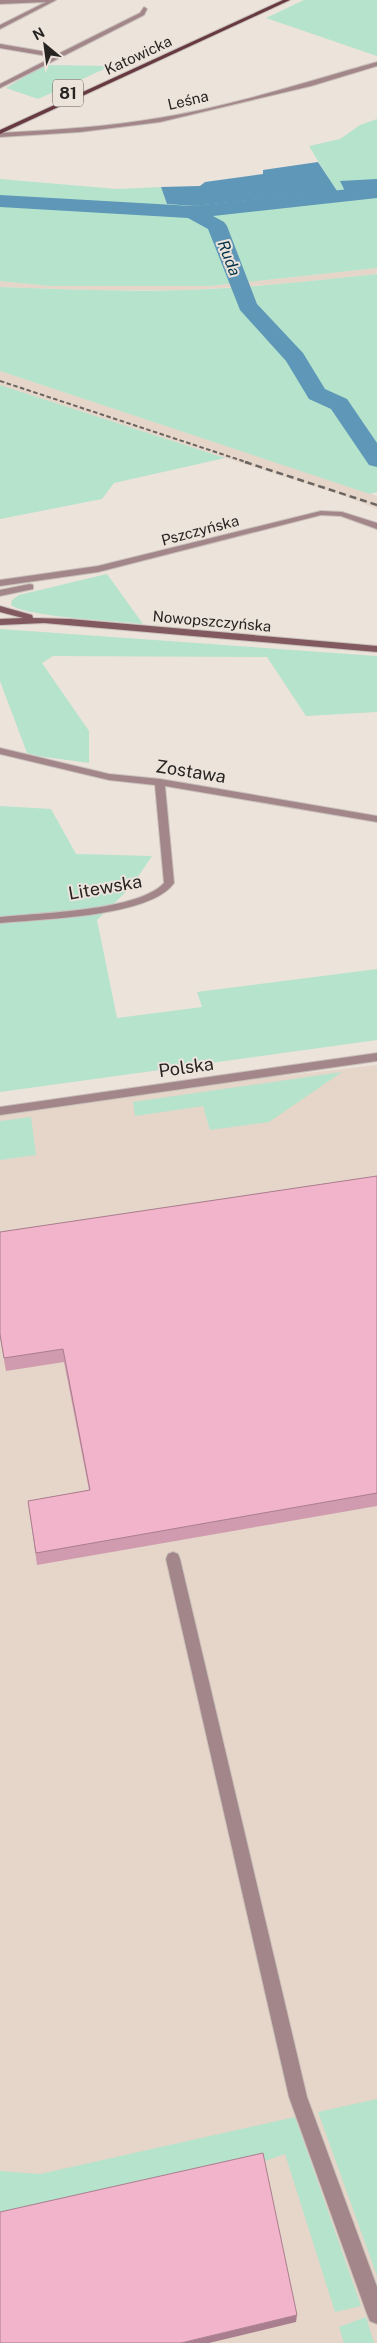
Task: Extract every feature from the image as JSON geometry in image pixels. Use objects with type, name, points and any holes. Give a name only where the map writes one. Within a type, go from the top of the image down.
[{"type":"main road","name":"Katowicka","points":[[0,134],[287,0]]},
{"type":"main road","name":"81","points":[[53,99],[78,88]]},
{"type":"main road","name":"Nowopszczyńska","points":[[0,608],[44,620]]},
{"type":"main road","name":"Nowopszczyńska","points":[[0,622],[44,620],[377,649]]},
{"type":"street","points":[[0,2],[53,0]]},
{"type":"street","points":[[0,27],[53,0]]},
{"type":"street","points":[[0,86],[142,14],[144,9]]},
{"type":"street","points":[[0,46],[58,56]]},
{"type":"street","name":"Leśna","points":[[0,134],[99,128],[160,120],[309,86],[377,64]]},
{"type":"street","name":"Pszczyńska","points":[[0,593],[166,553],[306,515],[332,512],[347,515],[377,526]]},
{"type":"street","name":"Pszczyńska","points":[[0,583],[76,574]]},
{"type":"street","name":"Zostawa","points":[[0,751],[109,777],[160,782],[377,820]]},
{"type":"street","name":"Litewska","points":[[0,920],[120,906],[152,897],[163,891],[169,883],[160,782]]},
{"type":"street","name":"Polska","points":[[0,1111],[377,1057]]},
{"type":"street","points":[[173,1559],[298,2098],[377,2314]]},
{"type":"shaded area","points":[[377,268],[376,274],[282,284],[187,290],[90,290],[0,287],[0,281],[50,286],[209,286]]},
{"type":"shaded area","points":[[0,371],[377,496],[377,509],[347,497],[0,385]]},
{"type":"shaded area","points":[[377,1065],[377,2343],[0,2343],[0,1109]]},
{"type":"green space","points":[[304,0],[377,0],[377,56],[266,18]]},
{"type":"green space","points":[[44,65],[111,66],[38,99],[6,88]]},
{"type":"green space","points":[[377,119],[377,268],[209,286],[50,286],[0,281],[0,179],[117,189],[161,187],[167,204],[194,206],[336,191],[309,146],[340,139],[360,125]]},
{"type":"green space","points":[[377,274],[377,492],[370,494],[0,371],[0,287],[164,291],[258,286]]},
{"type":"green space","points":[[0,385],[225,458],[114,483],[102,499],[0,519]]},
{"type":"green space","points":[[107,574],[143,624],[34,613],[11,605],[12,600],[19,595]]},
{"type":"green space","points":[[0,629],[377,656],[377,712],[306,716],[267,657],[53,656],[42,663],[89,731],[89,763],[38,756],[27,753],[0,681]]},
{"type":"green space","points":[[0,806],[51,809],[76,854],[152,856],[131,887],[97,920],[117,1018],[202,1007],[197,992],[377,969],[377,1040],[0,1092]]},
{"type":"green space","points":[[342,1072],[269,1122],[210,1130],[203,1106],[135,1116],[133,1102]]},
{"type":"green space","points":[[31,1117],[36,1155],[0,1160],[0,1121]]},
{"type":"green space","points":[[377,2099],[377,2276],[318,2112]]},
{"type":"green space","points":[[295,2117],[361,2306],[335,2312],[285,2154],[262,2162],[0,2221],[0,2171],[40,2174]]},
{"type":"green space","points":[[366,2317],[374,2343],[344,2343],[339,2327]]},
{"type":"water","points":[[318,162],[337,191],[194,206],[167,204],[161,187],[200,186],[205,182],[263,174],[263,170]]},
{"type":"water","points":[[377,179],[377,187],[345,191],[340,181]]},
{"type":"building","points":[[377,1176],[377,1493],[36,1553],[28,1501],[90,1490],[63,1349],[4,1358],[0,1334],[0,1232]]},
{"type":"building","points":[[263,2153],[297,2315],[181,2343],[0,2343],[0,2212]]},
{"type":"waterway","points":[[192,212],[377,192]]},
{"type":"waterway","name":"Ruda","points":[[0,201],[192,212]]},
{"type":"waterway","name":"Ruda","points":[[192,212],[217,226],[247,306],[295,358],[317,394],[339,404],[377,460]]},
{"type":"railway","points":[[0,381],[249,463]]},
{"type":"railway","points":[[245,462],[377,505]]}]
